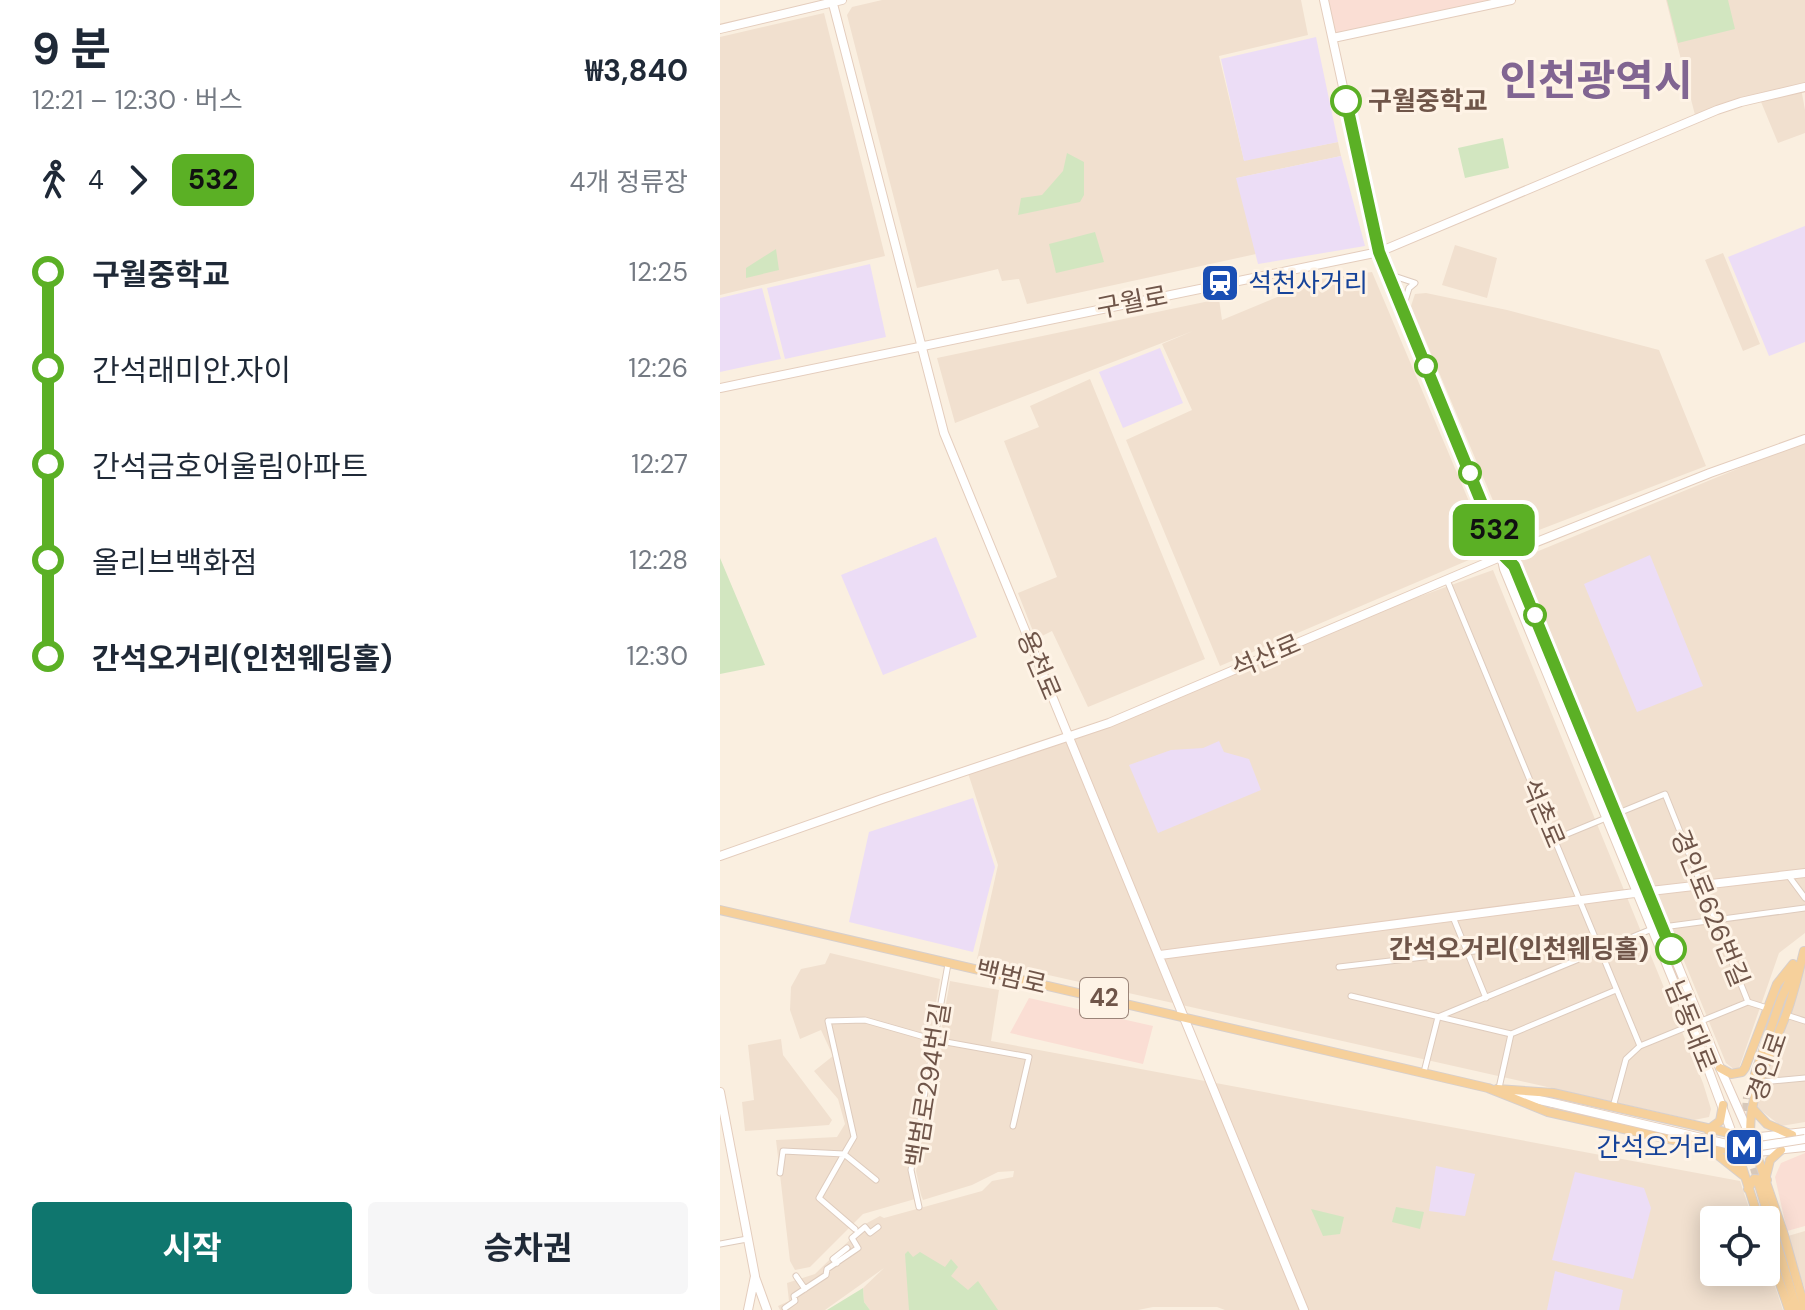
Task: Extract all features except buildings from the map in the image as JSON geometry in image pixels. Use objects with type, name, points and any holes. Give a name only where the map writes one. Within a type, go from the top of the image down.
[{"type":"main road","name":"백범로","points":[[723,913],[1488,1088],[1553,1093],[1751,1138]]},
{"type":"main road","name":"경인로","points":[[1745,1068],[1777,984],[1804,950]]},
{"type":"main road","name":"경인로","points":[[1760,1077],[1786,1015],[1804,950]]},
{"type":"main road","name":"경인로","points":[[1751,1138],[1749,1122],[1752,1108],[1781,999],[1804,950]]},
{"type":"main road","points":[[1720,1068],[1736,1074],[1745,1068],[1749,1076],[1760,1077]]},
{"type":"main road","name":"백범로","points":[[1488,1088],[1548,1112],[1709,1148],[1757,1152]]},
{"type":"main road","points":[[1708,1130],[1720,1121],[1723,1105]]},
{"type":"main road","points":[[1752,1108],[1767,1124],[1792,1135]]},
{"type":"main road","name":"남동대로","points":[[1733,1136],[1754,1206]]},
{"type":"main road","points":[[1751,1138],[1797,1310]]},
{"type":"main road","points":[[1709,1148],[1743,1175]]},
{"type":"main road","points":[[1781,1150],[1770,1160],[1764,1181],[1805,1309]]},
{"type":"main road","points":[[1748,1189],[1754,1179],[1764,1181]]},
{"type":"main road","points":[[1780,1283],[1789,1310]]},
{"type":"street","points":[[1324,0],[1379,252],[1503,555]]},
{"type":"street","points":[[1333,38],[1511,0]]},
{"type":"street","points":[[720,29],[836,1]]},
{"type":"street","name":"용천로","points":[[836,1],[944,433],[1304,1310]]},
{"type":"street","name":"구월로","points":[[720,388],[1379,252],[1717,110],[1805,87]]},
{"type":"street","points":[[1388,274],[1415,283],[1409,288],[1402,309]]},
{"type":"street","name":"석산로","points":[[720,856],[1121,718],[1503,555],[1805,439]]},
{"type":"street","name":"남동대로","points":[[1503,555],[1514,566],[1642,892],[1652,929],[1696,1022],[1733,1136]]},
{"type":"street","name":"석촌로","points":[[1447,580],[1640,1046]]},
{"type":"street","name":"경인로626번길","points":[[1611,816],[1665,794],[1748,1002],[1767,1008]]},
{"type":"street","points":[[1555,839],[1611,816]]},
{"type":"street","points":[[1160,955],[1805,873]]},
{"type":"street","points":[[1788,875],[1805,898]]},
{"type":"street","points":[[1642,892],[1663,927],[1696,1022],[1751,1138]]},
{"type":"street","points":[[1663,927],[1805,908]]},
{"type":"street","points":[[1453,917],[1486,998]]},
{"type":"street","points":[[1438,1017],[1652,929]]},
{"type":"street","points":[[1339,967],[1595,937]]},
{"type":"street","name":"백범로294번길","points":[[919,1207],[911,1170],[948,963]]},
{"type":"street","points":[[1351,996],[1511,1034],[1616,990]]},
{"type":"street","points":[[1613,1108],[1626,1059],[1640,1046],[1748,1002]]},
{"type":"street","points":[[1786,1015],[1805,1021]]},
{"type":"street","points":[[1423,1073],[1438,1017]]},
{"type":"street","points":[[855,1229],[819,1198],[854,1137],[828,1021],[865,1020],[935,1040],[1029,1057],[1013,1126]]},
{"type":"street","points":[[1499,1089],[1511,1034]]},
{"type":"street","points":[[1760,1077],[1805,1078]]},
{"type":"street","name":"백범로","points":[[1488,1088],[1731,1145],[1760,1146],[1805,1139]]},
{"type":"street","points":[[720,1092],[755,1276],[767,1310]]},
{"type":"street","name":"백범로","points":[[1751,1138],[1805,1132]]},
{"type":"street","name":"백범로","points":[[1757,1152],[1805,1147]]},
{"type":"street","points":[[780,1173],[783,1151],[844,1154],[876,1180]]},
{"type":"street","points":[[785,1308],[795,1301],[794,1296],[858,1248],[852,1238],[865,1227],[870,1233],[878,1227]]},
{"type":"street","points":[[720,1244],[748,1239]]},
{"type":"street","points":[[837,1263],[833,1259],[847,1248]]},
{"type":"street","points":[[748,1310],[755,1276]]},
{"type":"street","points":[[796,1276],[805,1289]]},
{"type":"shaded area","points":[[882,0],[1301,0],[1308,35],[1219,56],[1244,160],[1338,142],[1341,156],[1237,178],[1256,254],[1027,304],[1019,279],[1002,281],[998,269],[917,288],[847,15],[852,7]]},
{"type":"shaded area","points":[[1325,0],[1511,0],[1333,38]]},
{"type":"shaded area","points":[[1666,0],[1805,0],[1805,87],[1801,88],[1805,133],[1778,143],[1759,97],[1696,119]]},
{"type":"shaded area","points":[[824,13],[885,256],[720,295],[720,37]]},
{"type":"shaded area","name":"구월중학교","points":[[1316,37],[1338,142],[1244,161],[1221,59]]},
{"type":"shaded area","points":[[1341,156],[1365,246],[1258,264],[1236,178]]},
{"type":"shaded area","points":[[1805,226],[1805,342],[1769,356],[1728,257]]},
{"type":"shaded area","points":[[1455,245],[1497,258],[1487,298],[1442,285]]},
{"type":"shaded area","points":[[1723,253],[1760,344],[1743,351],[1705,260]]},
{"type":"shaded area","points":[[870,264],[886,337],[785,359],[767,288]]},
{"type":"shaded area","points":[[1372,272],[1490,551],[1220,666],[1126,440],[1192,410],[1162,344],[1193,331],[955,423],[937,358],[1219,299],[1222,320],[1321,279]]},
{"type":"shaded area","points":[[762,288],[781,359],[720,372],[720,298]]},
{"type":"shaded area","points":[[1426,293],[1507,310],[1659,350],[1706,466],[1510,541],[1411,306],[1415,294]]},
{"type":"shaded area","points":[[1160,348],[1183,403],[1123,428],[1099,372]]},
{"type":"shaded area","points":[[1090,379],[1205,659],[1088,707],[1052,631],[1036,639],[1018,593],[1057,577],[1004,441],[1039,427],[1030,406]]},
{"type":"shaded area","points":[[1805,441],[1805,933],[1779,953],[1739,1068],[1735,1070],[1726,1063],[1519,559]]},
{"type":"shaded area","points":[[936,537],[977,637],[883,675],[841,575]]},
{"type":"shaded area","points":[[1650,555],[1703,686],[1637,712],[1584,584]]},
{"type":"shaded area","points":[[1493,570],[1703,1083],[1711,1109],[1709,1117],[1694,1120],[977,959],[998,865],[967,770],[1109,723],[1332,628]]},
{"type":"shaded area","points":[[1219,741],[1224,752],[1249,759],[1261,790],[1158,833],[1129,765],[1171,750],[1203,748]]},
{"type":"shaded area","points":[[973,798],[995,867],[973,952],[849,922],[869,832]]},
{"type":"shaded area","points":[[830,953],[940,979],[908,1171],[915,1199],[863,1214],[810,1267],[795,1270],[790,1261],[776,1140],[837,1137],[845,1124],[838,1099],[814,1071],[833,1056],[821,1030],[800,1039],[790,1010],[791,987],[801,969],[825,964]]},
{"type":"shaded area","points":[[1805,966],[1805,1122],[1781,1126],[1754,1105]]},
{"type":"shaded area","points":[[950,981],[999,990],[991,1041],[1740,1181],[1748,1206],[1700,1206],[1700,1286],[1775,1286],[1783,1310],[1225,1310],[1217,1307],[1153,1307],[1138,1310],[870,1310],[864,1302],[863,1288],[884,1268],[825,1310],[780,1310],[778,1306],[789,1301],[787,1283],[815,1274],[867,1223],[880,1216],[884,1218],[982,1191],[992,1181],[1013,1177],[1014,1171],[998,1172],[972,1185],[923,1200],[916,1171]]},
{"type":"shaded area","points":[[1029,998],[1153,1026],[1143,1064],[1010,1033]]},
{"type":"shaded area","points":[[781,1039],[783,1055],[832,1120],[829,1125],[745,1131],[742,1102],[754,1100],[748,1045]]},
{"type":"shaded area","points":[[1805,1153],[1805,1226],[1787,1231],[1775,1177],[1781,1163]]},
{"type":"shaded area","points":[[1436,1166],[1475,1174],[1465,1216],[1429,1211]]},
{"type":"shaded area","points":[[1575,1172],[1644,1188],[1651,1208],[1633,1279],[1552,1260]]},
{"type":"shaded area","points":[[1805,1231],[1805,1290],[1788,1236]]},
{"type":"shaded area","points":[[1555,1271],[1623,1290],[1619,1310],[1547,1310]]},
{"type":"green space","points":[[1667,0],[1728,0],[1735,29],[1678,43]]},
{"type":"green space","points":[[1503,138],[1509,168],[1465,178],[1458,148]]},
{"type":"green space","points":[[1067,153],[1084,162],[1084,195],[1080,202],[1018,215],[1021,198],[1042,195],[1063,171]]},
{"type":"green space","points":[[1095,232],[1104,262],[1056,273],[1049,244]]},
{"type":"green space","points":[[776,249],[779,270],[746,278],[746,268]]},
{"type":"green space","points":[[720,558],[765,665],[720,674]]},
{"type":"green space","points":[[1396,1207],[1424,1212],[1420,1229],[1392,1222]]},
{"type":"green space","points":[[1311,1209],[1344,1217],[1340,1234],[1323,1236]]},
{"type":"green space","points":[[908,1251],[913,1257],[920,1252],[945,1267],[951,1259],[958,1267],[951,1276],[968,1290],[978,1281],[998,1310],[909,1310],[905,1254]]},
{"type":"green space","points":[[863,1288],[864,1302],[870,1310],[827,1310]]},
{"type":"tunnel","points":[[1745,1123],[1747,1097],[1755,1074]]},
{"type":"tunnel","points":[[1747,1145],[1759,1185]]},
{"type":"bus line","name":"532","points":[[1346,101],[1379,252],[1503,555],[1514,566],[1671,949]]},
{"type":"place","name":"구월중학교","points":[[1346,101]]},
{"type":"place","name":"석천사거리","points":[[1220,283]]},
{"type":"place","name":"간석오거리(인천웨딩홀)","points":[[1671,949]]},
{"type":"place","name":"간석오거리","points":[[1744,1147]]},
{"type":"district","name":"인천광역시","points":[[1596,80]]}]
